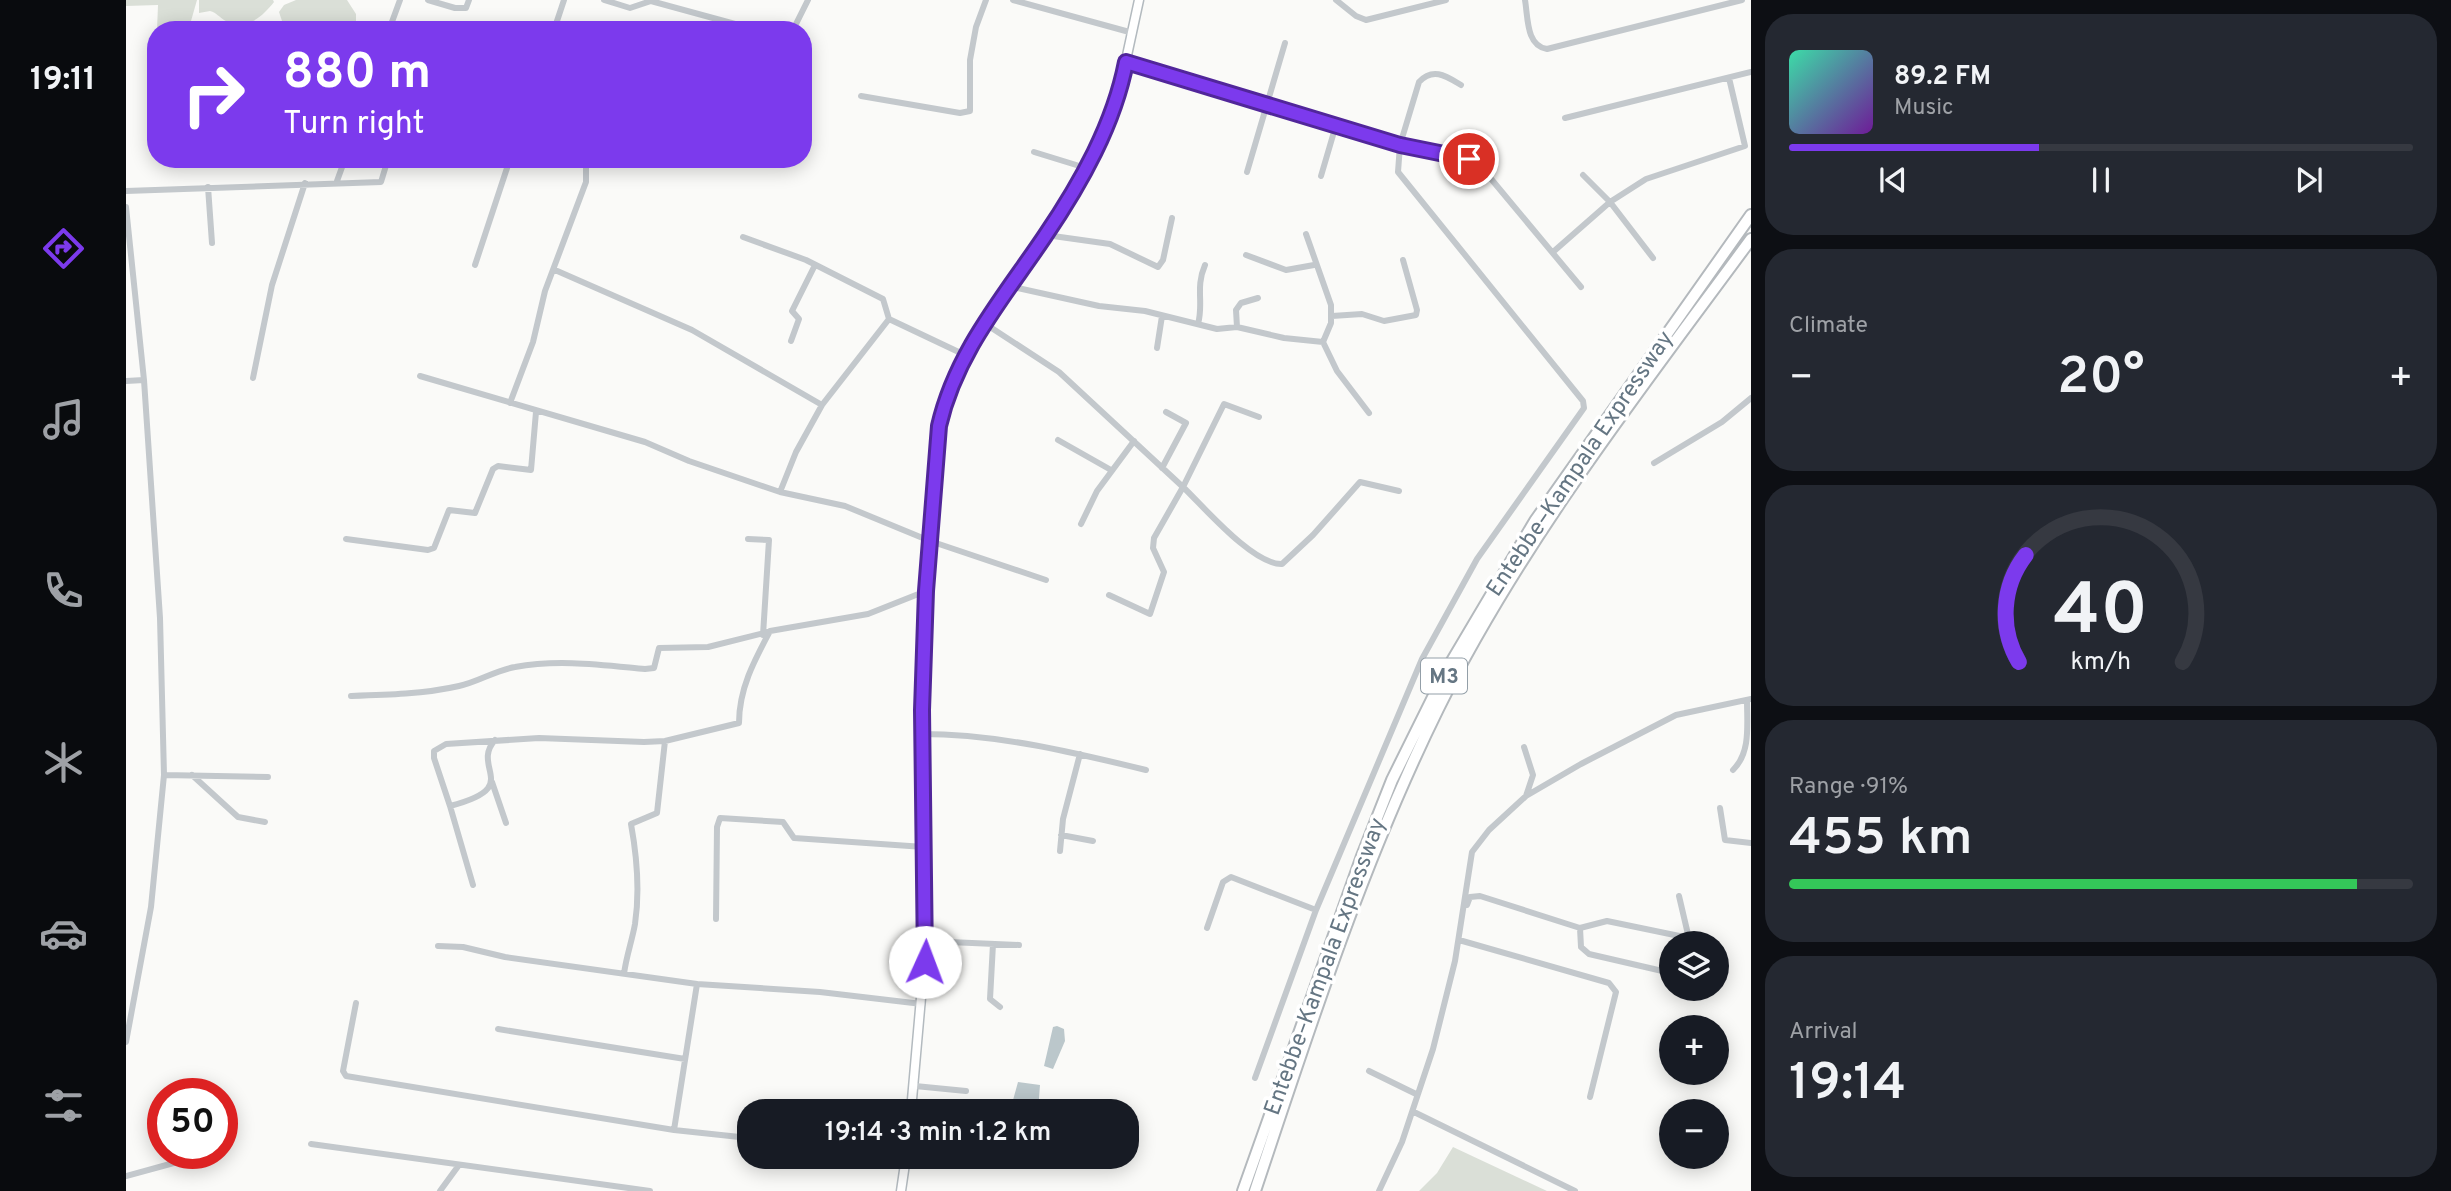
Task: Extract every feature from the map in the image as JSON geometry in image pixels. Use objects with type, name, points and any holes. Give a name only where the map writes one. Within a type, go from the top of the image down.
[{"type":"highway","name":"Entebbe–Kampala Expressway","points":[[1243,1191],[1362,856],[1392,780],[1446,671],[1535,521],[1751,215]]},
{"type":"highway","name":"Entebbe–Kampala Expressway","points":[[1255,1191],[1367,873],[1439,707],[1504,589],[1557,508],[1751,239]]},
{"type":"main road","points":[[913,1099],[926,941],[922,734],[926,591],[939,426],[945,400],[965,355],[1009,286],[1046,235],[1086,168],[1118,97],[1139,0]]},
{"type":"main road","points":[[901,1191],[904,1169]]},
{"type":"street","points":[[392,21],[400,0]]},
{"type":"street","points":[[428,0],[455,8],[466,8],[469,0]]},
{"type":"street","points":[[557,21],[564,0]]},
{"type":"street","points":[[604,0],[630,8],[651,1],[724,21]]},
{"type":"street","points":[[798,21],[808,0]]},
{"type":"street","points":[[861,96],[960,113],[970,111],[970,60],[976,27],[986,0]]},
{"type":"street","points":[[1013,0],[1133,33]]},
{"type":"street","points":[[1336,0],[1356,16],[1366,20],[1446,0]]},
{"type":"street","points":[[1525,0],[1532,41],[1536,46],[1547,49],[1742,0]]},
{"type":"street","points":[[1247,172],[1285,43]]},
{"type":"street","points":[[1126,62],[1400,145],[1481,164],[1581,287]]},
{"type":"street","points":[[1565,118],[1751,72]]},
{"type":"street","points":[[1255,1078],[1316,909],[1422,659],[1477,559],[1584,408],[1583,401],[1555,363],[1398,173],[1400,145],[1419,82],[1425,75],[1444,75],[1461,85]]},
{"type":"street","points":[[1553,252],[1610,202],[1646,179],[1745,146],[1729,78]]},
{"type":"street","points":[[1321,176],[1336,125]]},
{"type":"street","points":[[1034,152],[1086,168]]},
{"type":"street","points":[[337,181],[342,168]]},
{"type":"street","points":[[126,191],[337,181],[381,182],[385,168]]},
{"type":"street","points":[[475,265],[507,168]]},
{"type":"street","points":[[510,403],[586,182],[586,168]]},
{"type":"street","points":[[1583,175],[1610,202],[1653,258]]},
{"type":"street","points":[[253,379],[272,285],[305,183]]},
{"type":"street","points":[[208,187],[212,243]]},
{"type":"street","points":[[126,207],[130,298],[144,380],[160,618],[164,775],[151,907],[126,1042]]},
{"type":"street","points":[[1046,235],[1110,244],[1158,267],[1169,240],[1172,218]]},
{"type":"street","points":[[1306,233],[1314,265],[1325,284],[1332,316],[1323,342],[1337,371],[1369,413]]},
{"type":"street","points":[[743,237],[815,265],[883,299],[889,318],[965,355]]},
{"type":"street","points":[[1247,255],[1286,270],[1314,265]]},
{"type":"street","points":[[1332,316],[1362,314],[1384,321],[1416,315],[1417,310],[1403,260]]},
{"type":"street","points":[[790,341],[799,319],[792,311],[815,265]]},
{"type":"street","points":[[1198,324],[1201,309],[1198,291],[1205,265]]},
{"type":"street","points":[[555,270],[692,330],[822,405]]},
{"type":"street","points":[[1009,286],[1217,329],[1237,327],[1284,338],[1323,342]]},
{"type":"street","points":[[1237,327],[1237,310],[1241,303],[1258,298]]},
{"type":"street","points":[[1157,348],[1162,316]]},
{"type":"street","points":[[780,492],[796,452],[822,405],[889,318]]},
{"type":"street","points":[[985,323],[1059,372],[1183,486],[1222,526],[1276,564],[1282,564],[1313,535],[1360,482],[1399,491]]},
{"type":"street","points":[[420,376],[645,442],[689,461],[780,492],[845,506],[930,541],[1046,580]]},
{"type":"street","points":[[126,381],[144,380]]},
{"type":"street","points":[[1654,463],[1722,422],[1751,398]]},
{"type":"street","points":[[1109,595],[1150,614],[1164,572],[1153,548],[1154,538],[1224,404],[1259,417]]},
{"type":"street","points":[[346,539],[428,550],[434,548],[449,510],[475,513],[494,468],[498,466],[531,470],[536,412]]},
{"type":"street","points":[[1162,467],[1186,423],[1166,412]]},
{"type":"street","points":[[1058,440],[1111,470]]},
{"type":"street","points":[[1081,524],[1111,470],[1134,441]]},
{"type":"street","points":[[473,885],[434,751],[446,744],[495,740],[664,741],[739,723],[739,704],[749,671],[766,633],[769,540],[748,538]]},
{"type":"street","points":[[351,696],[391,695],[459,686],[513,667],[532,665],[586,663],[654,668],[659,648],[708,647],[869,614],[926,591]]},
{"type":"street","points":[[1379,1191],[1413,1112],[1416,1094],[1433,1049],[1459,940],[1472,852],[1489,830],[1526,796],[1676,715],[1749,700],[1745,757],[1733,770]]},
{"type":"street","points":[[922,734],[982,737],[1080,754],[1146,770]]},
{"type":"street","points":[[495,740],[488,753],[492,782],[506,823]]},
{"type":"street","points":[[624,974],[635,924],[637,894],[636,853],[631,824],[657,813],[664,741]]},
{"type":"street","points":[[1524,747],[1533,775],[1526,796]]},
{"type":"street","points":[[1060,851],[1061,835],[1080,754]]},
{"type":"street","points":[[164,775],[268,777]]},
{"type":"street","points":[[192,775],[238,817],[265,822]]},
{"type":"street","points":[[450,806],[482,796],[492,782]]},
{"type":"street","points":[[1720,808],[1725,840],[1751,843]]},
{"type":"street","points":[[716,919],[717,827],[720,818],[783,822],[794,838],[924,847]]},
{"type":"street","points":[[1061,835],[1093,841]]},
{"type":"street","points":[[1207,928],[1223,882],[1231,877],[1316,909]]},
{"type":"street","points":[[1464,909],[1470,897],[1480,896],[1580,928],[1607,921],[1659,934]]},
{"type":"street","points":[[1679,896],[1688,931]]},
{"type":"street","points":[[1580,928],[1581,947],[1588,954],[1659,970]]},
{"type":"street","points":[[1459,940],[1609,983],[1616,992],[1590,1097]]},
{"type":"street","points":[[926,941],[1019,945]]},
{"type":"street","points":[[993,944],[990,999],[1000,1007]]},
{"type":"street","points":[[438,946],[463,947],[697,984],[807,991],[922,1004]]},
{"type":"street","points":[[674,1130],[696,1007],[697,984]]},
{"type":"street","points":[[356,1003],[343,1071],[346,1076],[674,1130],[737,1137]]},
{"type":"street","points":[[499,1029],[685,1059]]},
{"type":"street","points":[[1369,1071],[1416,1094]]},
{"type":"street","points":[[915,1086],[966,1091]]},
{"type":"street","points":[[1413,1112],[1575,1191]]},
{"type":"street","points":[[311,1144],[650,1191]]},
{"type":"street","points":[[440,1191],[459,1165]]},
{"type":"street","points":[[126,1176],[152,1169]]},
{"type":"shaded area","points":[[126,0],[197,0],[191,21],[157,21],[158,5],[126,6]]},
{"type":"shaded area","points":[[199,0],[274,2],[254,21],[226,21],[210,11],[199,13]]},
{"type":"shaded area","points":[[296,0],[347,0],[356,14],[356,21],[282,21],[279,12],[284,5]]},
{"type":"shaded area","points":[[1053,1027],[1064,1029],[1065,1041],[1053,1069],[1044,1066]]},
{"type":"shaded area","points":[[1018,1082],[1040,1085],[1039,1099],[1013,1099]]},
{"type":"shaded area","points":[[1453,1147],[1547,1191],[1419,1191],[1437,1173]]},
{"type":"route","points":[[925,962],[922,710],[926,591],[939,426],[945,400],[965,355],[991,311],[1046,235],[1086,168],[1118,97],[1126,62],[1400,145],[1469,159]]}]
